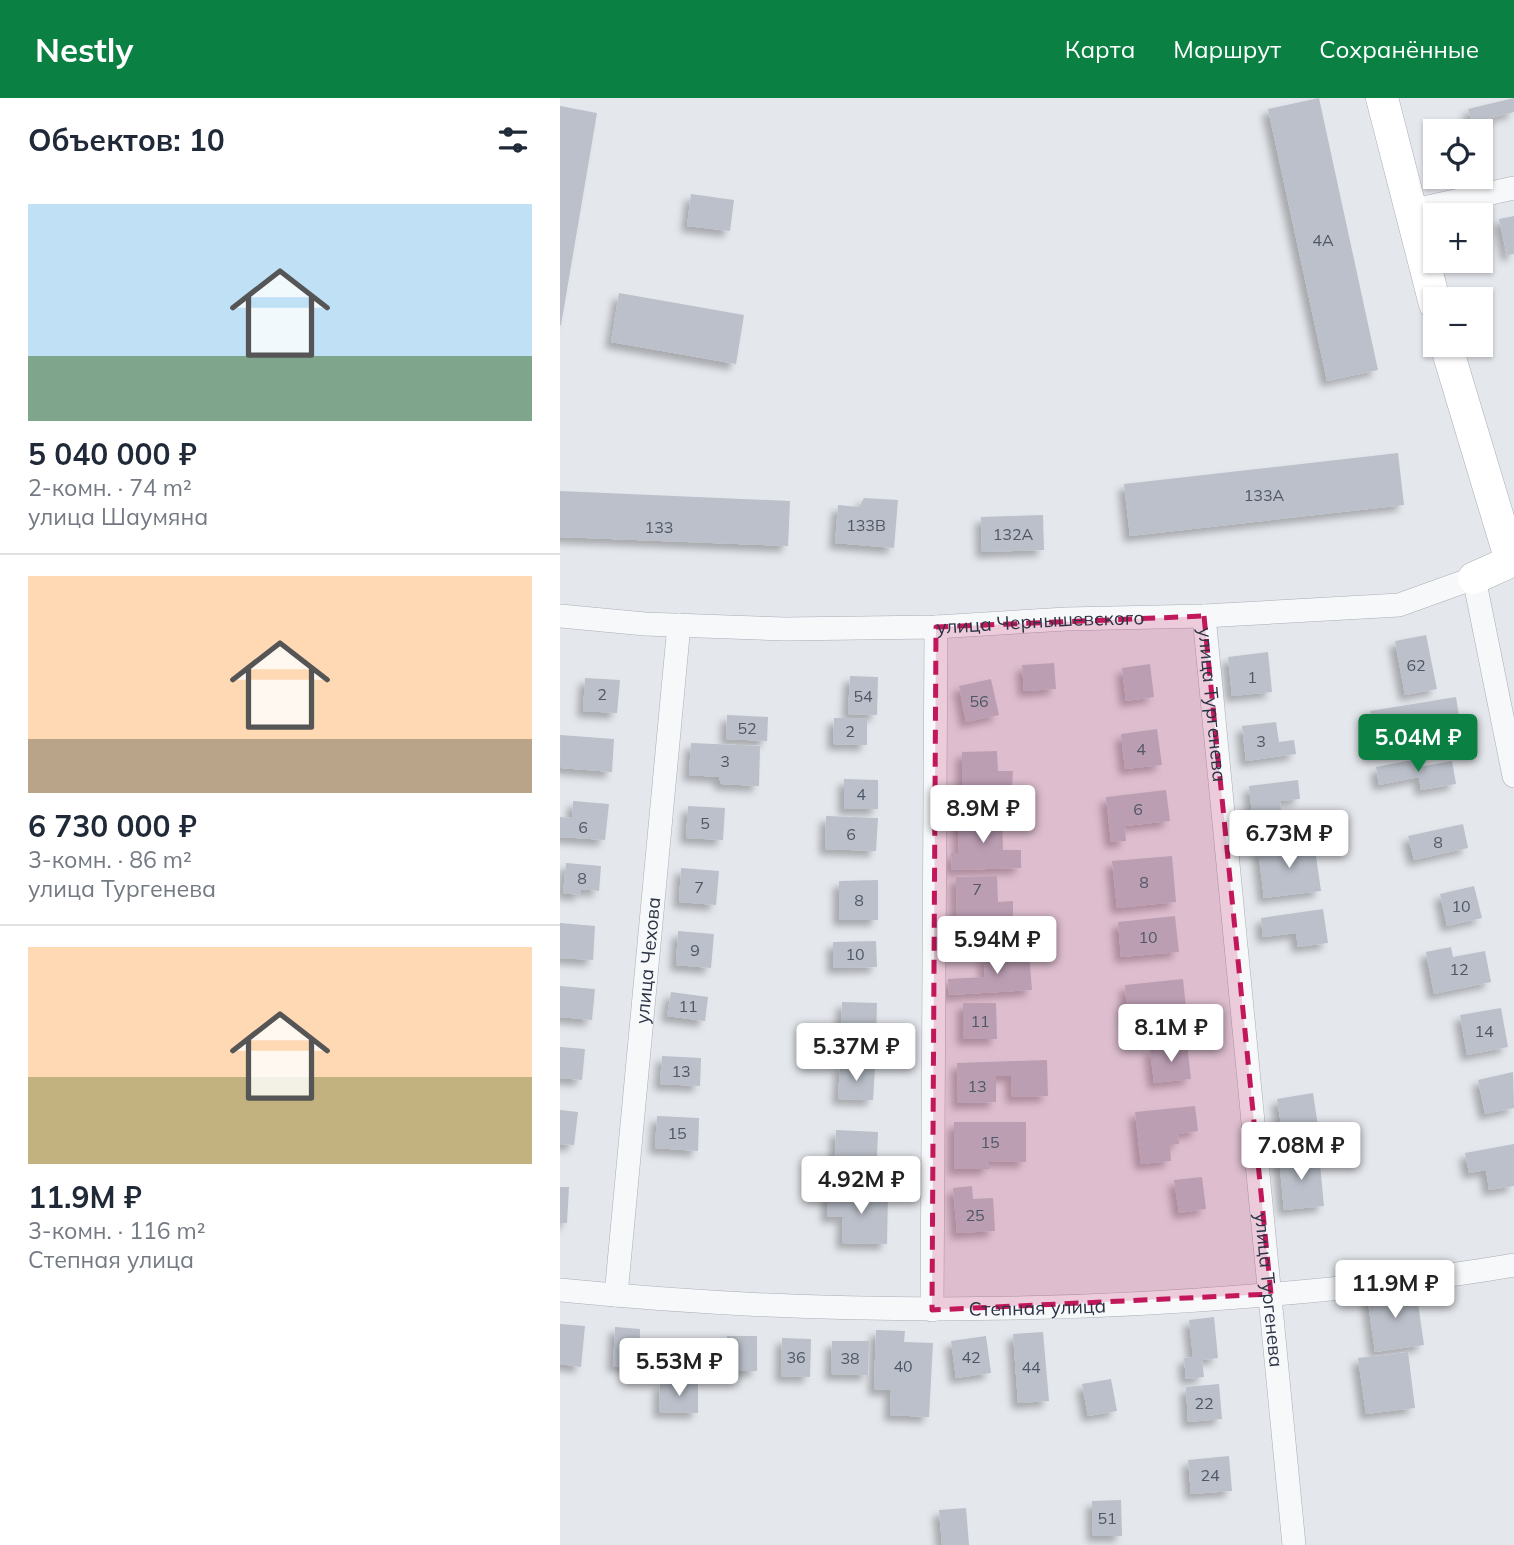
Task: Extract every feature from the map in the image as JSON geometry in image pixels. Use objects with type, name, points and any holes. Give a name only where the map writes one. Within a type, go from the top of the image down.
[{"type":"street","points":[[1382,98],[1430,287]]},
{"type":"street","points":[[1410,211],[1514,188]]},
{"type":"street","points":[[1450,357],[1512,560]]},
{"type":"street","name":"улица Чернышевского","points":[[560,616],[785,629],[936,627],[1399,605],[1474,578],[1512,560]]},
{"type":"street","points":[[1474,578],[1514,776]]},
{"type":"street","name":"улица Тургенева","points":[[1204,616],[1294,1545]]},
{"type":"street","name":"улица Чехова","points":[[616,1296],[680,625]]},
{"type":"street","points":[[932,1310],[936,627]]},
{"type":"street","name":"Степная улица","points":[[560,1290],[827,1309],[995,1310],[1162,1304],[1329,1290],[1514,1265]]},
{"type":"highlighted area","points":[[1204,616],[1271,1294],[932,1310],[936,627]]},
{"type":"building","points":[[1319,98],[1378,370],[1327,381],[1268,109]]},
{"type":"building","points":[[1514,98],[1514,112],[1487,119],[1471,119],[1468,109]]},
{"type":"building","points":[[560,106],[597,113],[561,325],[560,325]]},
{"type":"building","points":[[691,194],[734,200],[730,231],[687,226]]},
{"type":"building","points":[[1514,216],[1514,254],[1507,255],[1499,219]]},
{"type":"building","points":[[619,293],[744,315],[736,364],[611,342]]},
{"type":"building","points":[[1398,453],[1404,505],[1130,536],[1124,484]]},
{"type":"building","points":[[560,491],[790,501],[788,546],[560,537]]},
{"type":"building","points":[[864,498],[898,500],[894,548],[835,543],[838,505],[859,507]]},
{"type":"building","points":[[1043,515],[1044,550],[982,552],[981,517]]},
{"type":"building","points":[[1426,635],[1437,689],[1405,695],[1395,641]]},
{"type":"building","points":[[1268,652],[1272,692],[1232,696],[1228,657]]},
{"type":"building","points":[[1054,663],[1056,689],[1024,691],[1022,665]]},
{"type":"building","points":[[1150,664],[1154,697],[1126,701],[1122,668]]},
{"type":"building","points":[[850,676],[878,677],[877,715],[848,714]]},
{"type":"building","points":[[585,678],[620,680],[617,713],[583,711]]},
{"type":"building","points":[[991,679],[999,715],[966,722],[959,686]]},
{"type":"building","points":[[1456,697],[1462,735],[1404,745],[1403,734],[1375,738],[1370,711]]},
{"type":"building","points":[[727,715],[768,717],[767,741],[726,739]]},
{"type":"building","points":[[834,718],[867,718],[867,745],[833,744]]},
{"type":"building","points":[[1276,722],[1279,742],[1294,740],[1296,754],[1246,761],[1242,726]]},
{"type":"building","points":[[1157,729],[1162,765],[1125,769],[1121,734]]},
{"type":"building","points":[[560,735],[614,739],[612,772],[561,768]]},
{"type":"building","points":[[691,743],[760,746],[759,786],[721,784],[719,777],[689,775]]},
{"type":"building","points":[[997,751],[998,771],[1013,771],[1012,788],[962,788],[962,752]]},
{"type":"building","points":[[1418,759],[1419,767],[1452,761],[1456,784],[1421,790],[1419,777],[1379,785],[1376,767]]},
{"type":"building","points":[[844,779],[878,780],[878,809],[844,809]]},
{"type":"building","points":[[1298,780],[1300,799],[1280,801],[1281,811],[1252,814],[1249,786]]},
{"type":"building","points":[[1166,790],[1170,821],[1125,826],[1126,841],[1111,842],[1106,797]]},
{"type":"building","points":[[573,801],[609,804],[605,840],[560,837],[560,817],[572,818]]},
{"type":"building","points":[[688,806],[725,808],[723,840],[686,838]]},
{"type":"building","points":[[1002,815],[1003,850],[1021,850],[1021,868],[952,870],[951,853],[959,853],[958,816]]},
{"type":"building","points":[[826,816],[878,818],[876,851],[825,849]]},
{"type":"building","points":[[1463,824],[1468,848],[1414,860],[1408,836]]},
{"type":"building","points":[[1314,842],[1321,891],[1264,898],[1258,849]]},
{"type":"building","points":[[1172,856],[1176,902],[1117,908],[1112,861]]},
{"type":"building","points":[[566,863],[601,866],[599,891],[581,889],[581,895],[563,893]]},
{"type":"building","points":[[681,868],[719,871],[716,905],[679,902]]},
{"type":"building","points":[[997,876],[998,902],[1013,901],[1013,924],[957,926],[956,877]]},
{"type":"building","points":[[878,880],[878,920],[839,920],[839,881]]},
{"type":"building","points":[[1474,886],[1482,918],[1447,926],[1440,894]]},
{"type":"building","points":[[1323,909],[1328,943],[1298,947],[1296,933],[1263,937],[1261,918]]},
{"type":"building","points":[[1175,916],[1179,952],[1121,957],[1118,922]]},
{"type":"building","points":[[560,923],[595,926],[593,960],[560,958]]},
{"type":"building","points":[[678,931],[714,934],[711,968],[676,965]]},
{"type":"building","points":[[876,941],[877,967],[833,968],[833,942]]},
{"type":"building","points":[[1451,947],[1453,957],[1485,951],[1491,982],[1434,994],[1426,952]]},
{"type":"building","points":[[1029,953],[1032,990],[949,995],[948,979],[985,977],[984,956]]},
{"type":"building","points":[[1183,979],[1187,1017],[1128,1023],[1125,985]]},
{"type":"building","points":[[560,986],[595,989],[592,1020],[560,1017]]},
{"type":"building","points":[[671,992],[708,997],[705,1021],[667,1016]]},
{"type":"building","points":[[842,1002],[877,1003],[876,1037],[841,1036]]},
{"type":"building","points":[[963,1003],[996,1003],[997,1039],[963,1039]]},
{"type":"building","points":[[1501,1008],[1508,1047],[1467,1055],[1460,1015]]},
{"type":"building","points":[[1187,1044],[1191,1079],[1154,1083],[1150,1049]]},
{"type":"building","points":[[560,1047],[585,1049],[582,1080],[560,1078]]},
{"type":"building","points":[[662,1056],[701,1058],[700,1086],[660,1084]]},
{"type":"building","points":[[1047,1060],[1048,1096],[1012,1097],[1011,1076],[996,1076],[996,1102],[958,1103],[957,1063]]},
{"type":"building","points":[[840,1065],[875,1067],[873,1100],[838,1099]]},
{"type":"building","points":[[1513,1072],[1514,1108],[1485,1114],[1478,1080]]},
{"type":"building","points":[[1313,1093],[1318,1126],[1282,1131],[1277,1099]]},
{"type":"building","points":[[1195,1106],[1198,1131],[1178,1134],[1179,1144],[1170,1145],[1171,1161],[1141,1164],[1135,1112]]},
{"type":"building","points":[[560,1110],[578,1112],[574,1145],[560,1144]]},
{"type":"building","points":[[657,1116],[699,1118],[698,1151],[655,1148]]},
{"type":"building","points":[[954,1122],[1026,1122],[1026,1162],[989,1161],[989,1169],[954,1169]]},
{"type":"building","points":[[836,1130],[878,1132],[876,1179],[834,1178]]},
{"type":"building","points":[[1514,1144],[1514,1186],[1489,1190],[1486,1170],[1469,1173],[1465,1153]]},
{"type":"building","points":[[1319,1154],[1324,1206],[1284,1210],[1279,1158]]},
{"type":"building","points":[[1202,1177],[1206,1209],[1179,1213],[1174,1180]]},
{"type":"building","points":[[972,1186],[973,1199],[993,1198],[995,1231],[957,1233],[953,1188]]},
{"type":"building","points":[[560,1187],[569,1187],[567,1223],[560,1223]]},
{"type":"building","points":[[827,1193],[888,1193],[887,1244],[842,1243],[843,1217],[827,1217]]},
{"type":"building","points":[[1416,1289],[1424,1345],[1375,1352],[1367,1295]]},
{"type":"building","points":[[1214,1317],[1218,1358],[1202,1360],[1204,1377],[1186,1379],[1184,1358],[1193,1357],[1189,1320]]},
{"type":"building","points":[[560,1324],[585,1326],[581,1367],[560,1364]]},
{"type":"building","points":[[615,1327],[640,1329],[639,1367],[613,1366]]},
{"type":"building","points":[[876,1330],[905,1331],[904,1342],[933,1343],[929,1417],[890,1415],[891,1390],[874,1389]]},
{"type":"building","points":[[1043,1332],[1049,1401],[1018,1403],[1013,1334]]},
{"type":"building","points":[[727,1336],[757,1336],[757,1371],[727,1371]]},
{"type":"building","points":[[986,1336],[991,1373],[956,1378],[951,1341]]},
{"type":"building","points":[[782,1338],[811,1339],[810,1377],[781,1376]]},
{"type":"building","points":[[832,1341],[869,1341],[868,1375],[831,1374]]},
{"type":"building","points":[[1408,1352],[1415,1408],[1366,1414],[1358,1358]]},
{"type":"building","points":[[1111,1379],[1117,1411],[1088,1416],[1082,1384]]},
{"type":"building","points":[[660,1383],[698,1384],[698,1413],[659,1412]]},
{"type":"building","points":[[1219,1384],[1222,1419],[1188,1422],[1186,1387]]},
{"type":"building","points":[[1229,1456],[1232,1491],[1191,1494],[1188,1460]]},
{"type":"building","points":[[1121,1500],[1122,1536],[1093,1536],[1092,1501]]},
{"type":"building","points":[[966,1508],[969,1545],[942,1545],[939,1510]]}]
